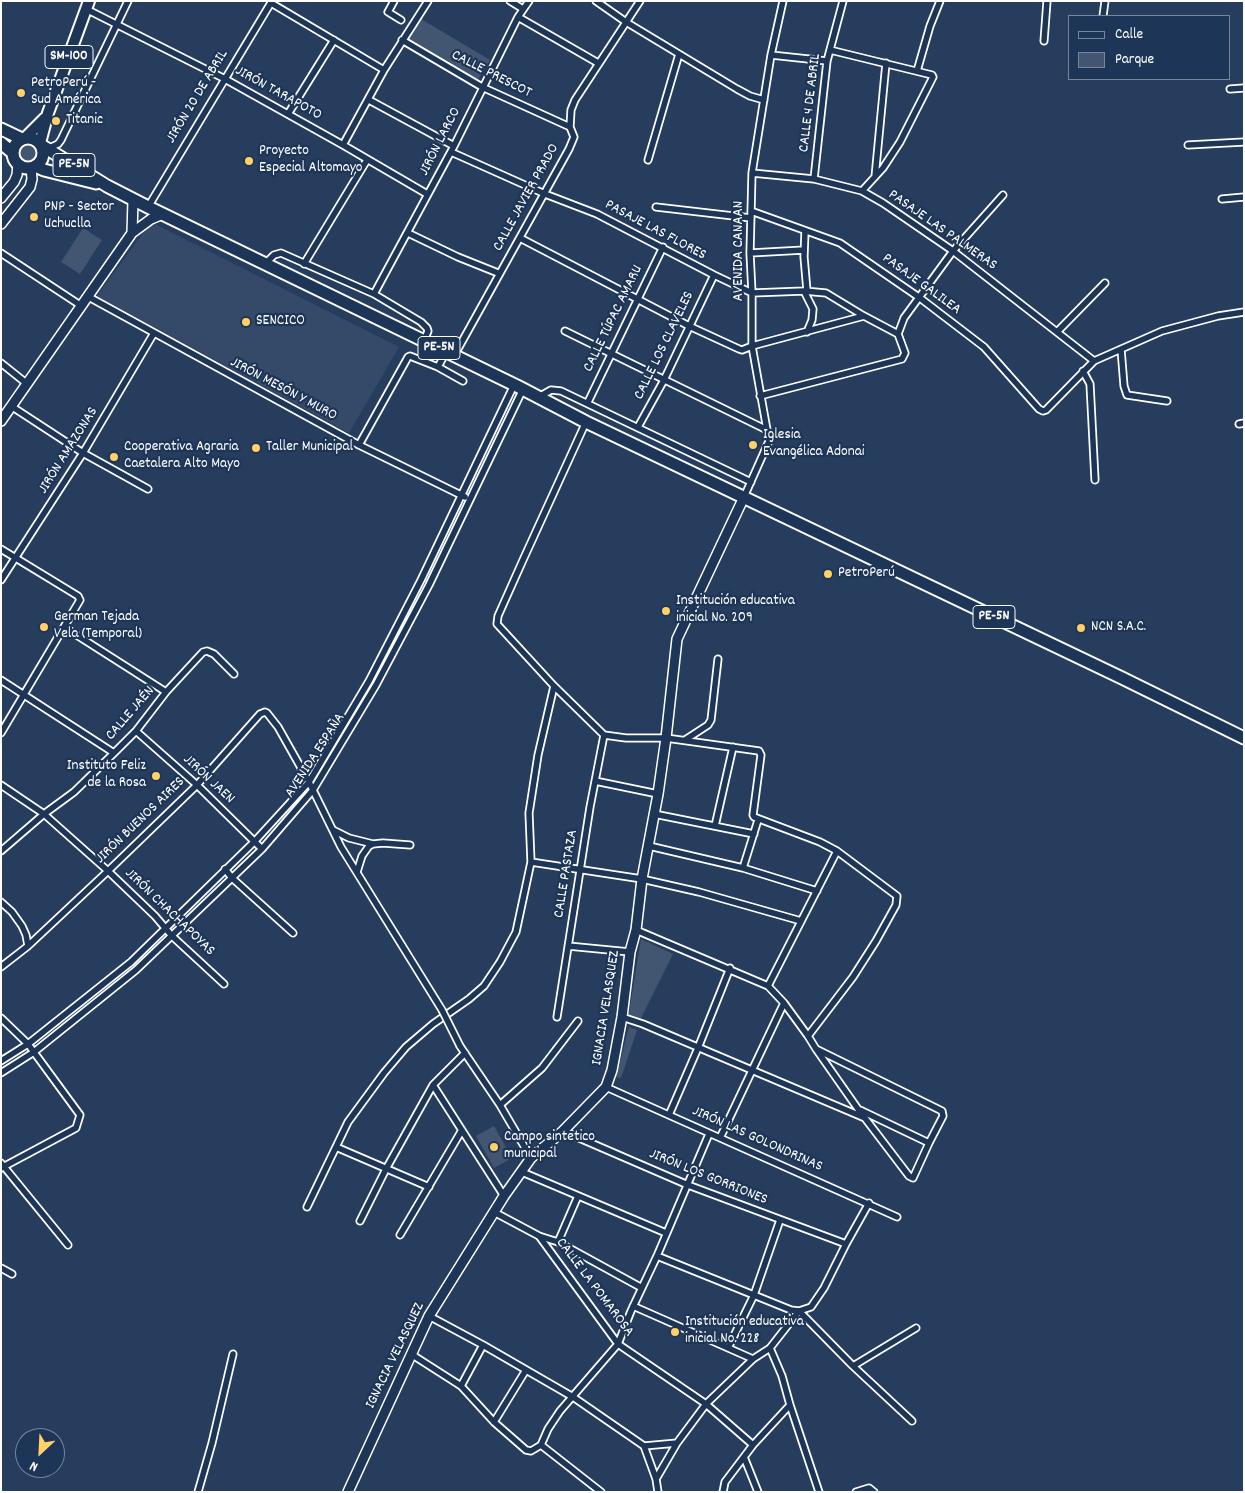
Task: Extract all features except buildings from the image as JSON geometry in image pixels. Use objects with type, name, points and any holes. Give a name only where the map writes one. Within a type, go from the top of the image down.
[{"type":"highway","name":"PE-5N","points":[[1,130],[24,138],[36,139],[107,186],[133,200],[519,387],[586,422],[1244,738]]},
{"type":"highway","points":[[15,158],[14,147],[24,138]]},
{"type":"highway","name":"PE-5N","points":[[1,143],[27,168],[33,167],[107,186]]},
{"type":"highway","name":"PE-5N","points":[[33,167],[42,159],[43,145]]},
{"type":"main road","name":"SM-100","points":[[43,145],[48,113],[87,5]]},
{"type":"main road","name":"SM-100","points":[[24,138],[41,124],[48,113]]},
{"type":"main road","points":[[1,198],[14,182],[17,175],[15,158]]},
{"type":"main road","points":[[1,224],[30,187],[33,167]]},
{"type":"main road","points":[[132,233],[133,200]]},
{"type":"main road","points":[[1,421],[80,305],[132,233],[150,219],[162,214]]},
{"type":"main road","name":"IGNACIA VELASQUEZ","points":[[348,1492],[429,1316],[504,1196],[531,1158],[564,1131],[606,1087],[612,1070],[622,1017],[630,952],[636,930],[642,879],[658,794],[677,639],[744,497]]},
{"type":"street","points":[[43,145],[58,144],[61,140],[128,1]]},
{"type":"street","points":[[343,144],[384,70],[428,1]]},
{"type":"street","points":[[510,1],[524,9]]},
{"type":"street","name":"JIRÓN LARCO","points":[[374,294],[451,152],[518,17],[529,1]]},
{"type":"street","points":[[596,1],[626,22],[750,96],[764,100]]},
{"type":"street","name":"CALLE JAVIER PRADO","points":[[438,367],[450,354],[545,194],[574,137],[570,127],[571,110],[575,100],[640,1]]},
{"type":"street","name":"AVENIDA CANAAN","points":[[744,497],[769,440],[752,346],[750,253],[752,173],[771,55],[783,1]]},
{"type":"street","name":"CALLE 4 DE ABRIL","points":[[814,179],[826,61],[843,1]]},
{"type":"street","points":[[917,71],[930,26],[940,1]]},
{"type":"street","points":[[1044,41],[1047,1]]},
{"type":"street","points":[[1104,15],[1105,1]]},
{"type":"street","points":[[272,2],[384,70]]},
{"type":"street","name":"JIRÓN 20 DE ABRIL","points":[[148,207],[272,2]]},
{"type":"street","points":[[391,2],[388,12],[401,20]]},
{"type":"street","name":"JIRÓN TARAPOTO","points":[[87,5],[117,24],[225,79],[343,144],[427,194]]},
{"type":"street","points":[[518,17],[598,63]]},
{"type":"street","points":[[288,114],[334,40]]},
{"type":"street","name":"CALLE PRESCOT","points":[[402,40],[482,87],[570,127]]},
{"type":"street","points":[[830,50],[932,75],[933,80],[900,142],[882,168],[862,191]]},
{"type":"street","points":[[648,160],[679,54]]},
{"type":"street","points":[[771,55],[826,61]]},
{"type":"street","points":[[875,177],[886,63]]},
{"type":"street","points":[[1230,89],[1244,88]]},
{"type":"street","points":[[369,100],[454,146]]},
{"type":"street","points":[[1188,145],[1244,142]]},
{"type":"street","name":"PASAJE LAS FLORES","points":[[451,152],[545,194],[597,214],[663,247],[714,276],[752,293]]},
{"type":"street","points":[[304,264],[367,160]]},
{"type":"street","name":"PASAJE LAS PALMERAS","points":[[752,173],[814,179],[862,191],[883,203],[953,251],[1094,361]]},
{"type":"street","points":[[760,396],[897,361],[904,356],[898,334],[904,318],[953,251],[1003,194]]},
{"type":"street","points":[[1222,199],[1244,197]]},
{"type":"street","points":[[656,207],[751,218]]},
{"type":"street","name":"PASAJE GALILEA","points":[[751,211],[840,243],[920,298],[984,347],[1039,409],[1046,410],[1083,372]]},
{"type":"street","points":[[805,231],[806,291],[813,309],[812,320],[807,332]]},
{"type":"street","points":[[408,233],[498,274]]},
{"type":"street","points":[[520,238],[689,326],[738,349],[745,349],[864,316]]},
{"type":"street","name":"CALLE TÚPAC AMARU","points":[[588,402],[663,247]]},
{"type":"street","points":[[750,253],[804,250]]},
{"type":"street","points":[[1,253],[80,305]]},
{"type":"street","points":[[265,264],[278,253],[374,294],[421,322],[428,331],[424,341]]},
{"type":"street","name":"CALLE LOS CLAVELES","points":[[638,427],[664,380],[714,276]]},
{"type":"street","points":[[1057,332],[1105,283]]},
{"type":"street","points":[[752,293],[826,292],[864,316],[898,334]]},
{"type":"street","name":"JIRÓN MESÓN Y MURO","points":[[87,296],[359,444],[470,500]]},
{"type":"street","points":[[1095,480],[1090,384],[1083,372],[1094,361],[1162,331],[1218,316],[1244,312]]},
{"type":"street","points":[[564,331],[612,352],[664,380],[767,430]]},
{"type":"street","name":"JIRÓN AMAZONAS","points":[[1,580],[83,453],[154,333]]},
{"type":"street","points":[[1121,350],[1124,386],[1127,395],[1168,401]]},
{"type":"street","points":[[359,444],[406,358],[410,356],[438,367],[463,381]]},
{"type":"street","points":[[1,363],[26,383]]},
{"type":"street","name":"AVENIDA ESPAÑA","points":[[1,1061],[28,1044],[130,962],[255,841],[309,782],[369,681],[421,580],[461,496],[519,387]]},
{"type":"street","name":"AVENIDA ESPAÑA","points":[[1,1073],[34,1052],[136,970],[262,849],[313,790],[376,685],[429,585],[470,500],[519,387]]},
{"type":"street","points":[[538,397],[556,390],[588,402],[751,482]]},
{"type":"street","points":[[11,406],[83,453],[148,489]]},
{"type":"street","points":[[586,422],[496,622],[554,686],[604,735],[626,738],[666,738],[759,750],[761,752],[753,815],[758,820],[820,842],[837,851],[893,892],[896,896],[896,905],[876,941],[853,977],[808,1036]]},
{"type":"street","points":[[1,549],[80,598],[1,733]]},
{"type":"street","points":[[64,627],[166,692]]},
{"type":"street","name":"CALLE JAÉN","points":[[1,850],[74,792],[114,754],[136,731],[166,692],[199,656],[207,650],[214,654],[234,674]]},
{"type":"street","points":[[685,740],[708,725],[711,720],[718,658]]},
{"type":"street","points":[[1,680],[114,754]]},
{"type":"street","points":[[307,1207],[348,1122],[406,1047],[433,1024],[470,999],[484,986],[500,962],[516,932],[531,862],[529,814],[538,755],[554,686]]},
{"type":"street","name":"JIRÓN BUENOS AIRES","points":[[1,967],[28,946],[197,785],[260,714],[267,712],[309,782]]},
{"type":"street","name":"JIRÓN JAEN","points":[[136,731],[197,785],[262,849]]},
{"type":"street","name":"CALLE PASTAZA","points":[[557,1017],[604,735]]},
{"type":"street","points":[[714,826],[733,747]]},
{"type":"street","points":[[595,781],[658,794]]},
{"type":"street","points":[[309,782],[340,847],[442,1010],[460,1046],[500,1105],[531,1158]]},
{"type":"street","name":"JIRÓN CHACHAPOYAS","points":[[1,785],[44,814],[108,871],[172,936],[224,984]]},
{"type":"street","points":[[654,814],[754,834]]},
{"type":"street","points":[[743,868],[758,820]]},
{"type":"street","points":[[332,829],[349,838],[373,844],[383,843],[410,846]]},
{"type":"street","points":[[357,872],[362,856],[369,846],[373,844]]},
{"type":"street","points":[[648,846],[743,868],[817,891]]},
{"type":"street","points":[[768,986],[837,851]]},
{"type":"street","points":[[531,862],[642,879],[699,892],[801,921]]},
{"type":"street","points":[[225,869],[232,878],[293,933]]},
{"type":"street","points":[[1,902],[12,912],[22,926],[28,946]]},
{"type":"street","points":[[636,930],[730,968],[768,986],[784,1003],[808,1036],[816,1049],[858,1109],[910,1178],[913,1178],[943,1116],[942,1111],[816,1049]]},
{"type":"street","points":[[568,946],[630,952]]},
{"type":"street","points":[[668,1115],[698,1048],[730,968]]},
{"type":"street","points":[[720,1138],[784,1003]]},
{"type":"street","points":[[622,1017],[643,1024],[865,1118]]},
{"type":"street","points":[[1,1018],[28,1044],[80,1115],[76,1128],[2,1166],[68,1245]]},
{"type":"street","points":[[500,1105],[542,1068],[578,1021]]},
{"type":"street","points":[[360,1221],[433,1085],[465,1053]]},
{"type":"street","points":[[433,1085],[504,1196]]},
{"type":"street","name":"JIRÓN LAS GOLONDRINAS","points":[[606,1087],[897,1217]]},
{"type":"street","points":[[858,1109],[929,1142]]},
{"type":"street","points":[[400,1235],[462,1130]]},
{"type":"street","name":"JIRÓN LOS GORRIONES","points":[[564,1131],[688,1185],[846,1244]]},
{"type":"street","points":[[411,1354],[461,1386],[494,1422],[526,1450],[531,1451],[541,1445],[548,1429],[618,1344],[709,1134]]},
{"type":"street","points":[[336,1147],[429,1187]]},
{"type":"street","points":[[522,1172],[666,1233]]},
{"type":"street","points":[[558,1242],[578,1196]]},
{"type":"street","points":[[657,1256],[792,1310],[799,1311],[811,1307],[817,1299],[869,1203]]},
{"type":"street","points":[[494,1212],[539,1236],[558,1242],[642,1288]]},
{"type":"street","points":[[728,1348],[754,1295],[780,1220]]},
{"type":"street","name":"CALLE LA POMAROSA","points":[[539,1236],[618,1344],[706,1404],[753,1445]]},
{"type":"street","points":[[1,1268],[12,1274]]},
{"type":"street","points":[[633,1306],[753,1359]]},
{"type":"street","points":[[656,1479],[677,1443],[706,1404],[753,1359],[770,1348],[799,1311]]},
{"type":"street","points":[[799,1311],[853,1366],[912,1421]]},
{"type":"street","points":[[429,1316],[573,1397],[644,1446],[656,1479],[658,1492]]},
{"type":"street","points":[[853,1366],[916,1328]]},
{"type":"street","points":[[461,1386],[483,1345]]},
{"type":"street","points":[[770,1348],[782,1376],[819,1492]]},
{"type":"street","points":[[198,1492],[212,1443],[233,1354]]},
{"type":"street","points":[[494,1422],[526,1370]]},
{"type":"street","points":[[722,1492],[725,1482],[753,1445],[790,1405]]},
{"type":"street","points":[[644,1446],[677,1443]]},
{"type":"street","points":[[541,1445],[601,1492]]},
{"type":"street","points":[[744,1457],[758,1492]]},
{"type":"street","points":[[856,1492],[869,1488],[874,1492]]},
{"type":"shaded area","name":"SENCICO","points":[[151,222],[399,347],[349,433],[97,296]]},
{"type":"green space","points":[[421,19],[490,60],[478,80],[409,40]]},
{"type":"green space","points":[[29,143],[37,146],[40,154],[37,162],[29,165],[21,162],[18,154],[21,146]]},
{"type":"green space","points":[[83,228],[102,240],[80,274],[61,262]]},
{"type":"green space","points":[[641,939],[673,954],[639,1022],[628,1019]]},
{"type":"green space","points":[[629,1027],[637,1030],[621,1078],[616,1077]]},
{"type":"green space","name":"Campo sintetico municipal","points":[[494,1126],[512,1158],[494,1168],[476,1136]]},
{"type":"place","name":"PetroPerú - Sud América","points":[[21,93]]},
{"type":"place","name":"Titanic","points":[[56,121]]},
{"type":"place","name":"Proyecto Especial Altomayo","points":[[249,161]]},
{"type":"place","name":"PNP - Sector Uchuclla","points":[[34,217]]},
{"type":"place","name":"SENCICO","points":[[246,322]]},
{"type":"place","name":"Iglesia Evangélica Adonai","points":[[753,445]]},
{"type":"place","name":"Taller Municipal","points":[[256,448]]},
{"type":"place","name":"Cooperativa Agraria Caetalera Alto Mayo","points":[[114,457]]},
{"type":"place","name":"PetroPerú","points":[[828,574]]},
{"type":"place","name":"Institución educativa inicial No. 209","points":[[666,611]]},
{"type":"place","name":"German Tejada Vela (Temporal)","points":[[44,627]]},
{"type":"place","name":"NCN S.A.C.","points":[[1081,628]]},
{"type":"place","name":"Instituto Feliz de la Rosa","points":[[156,776]]},
{"type":"place","name":"Campo sintetico municipal","points":[[494,1147]]},
{"type":"place","name":"Institución educativa inicial No. 228","points":[[675,1332]]}]
